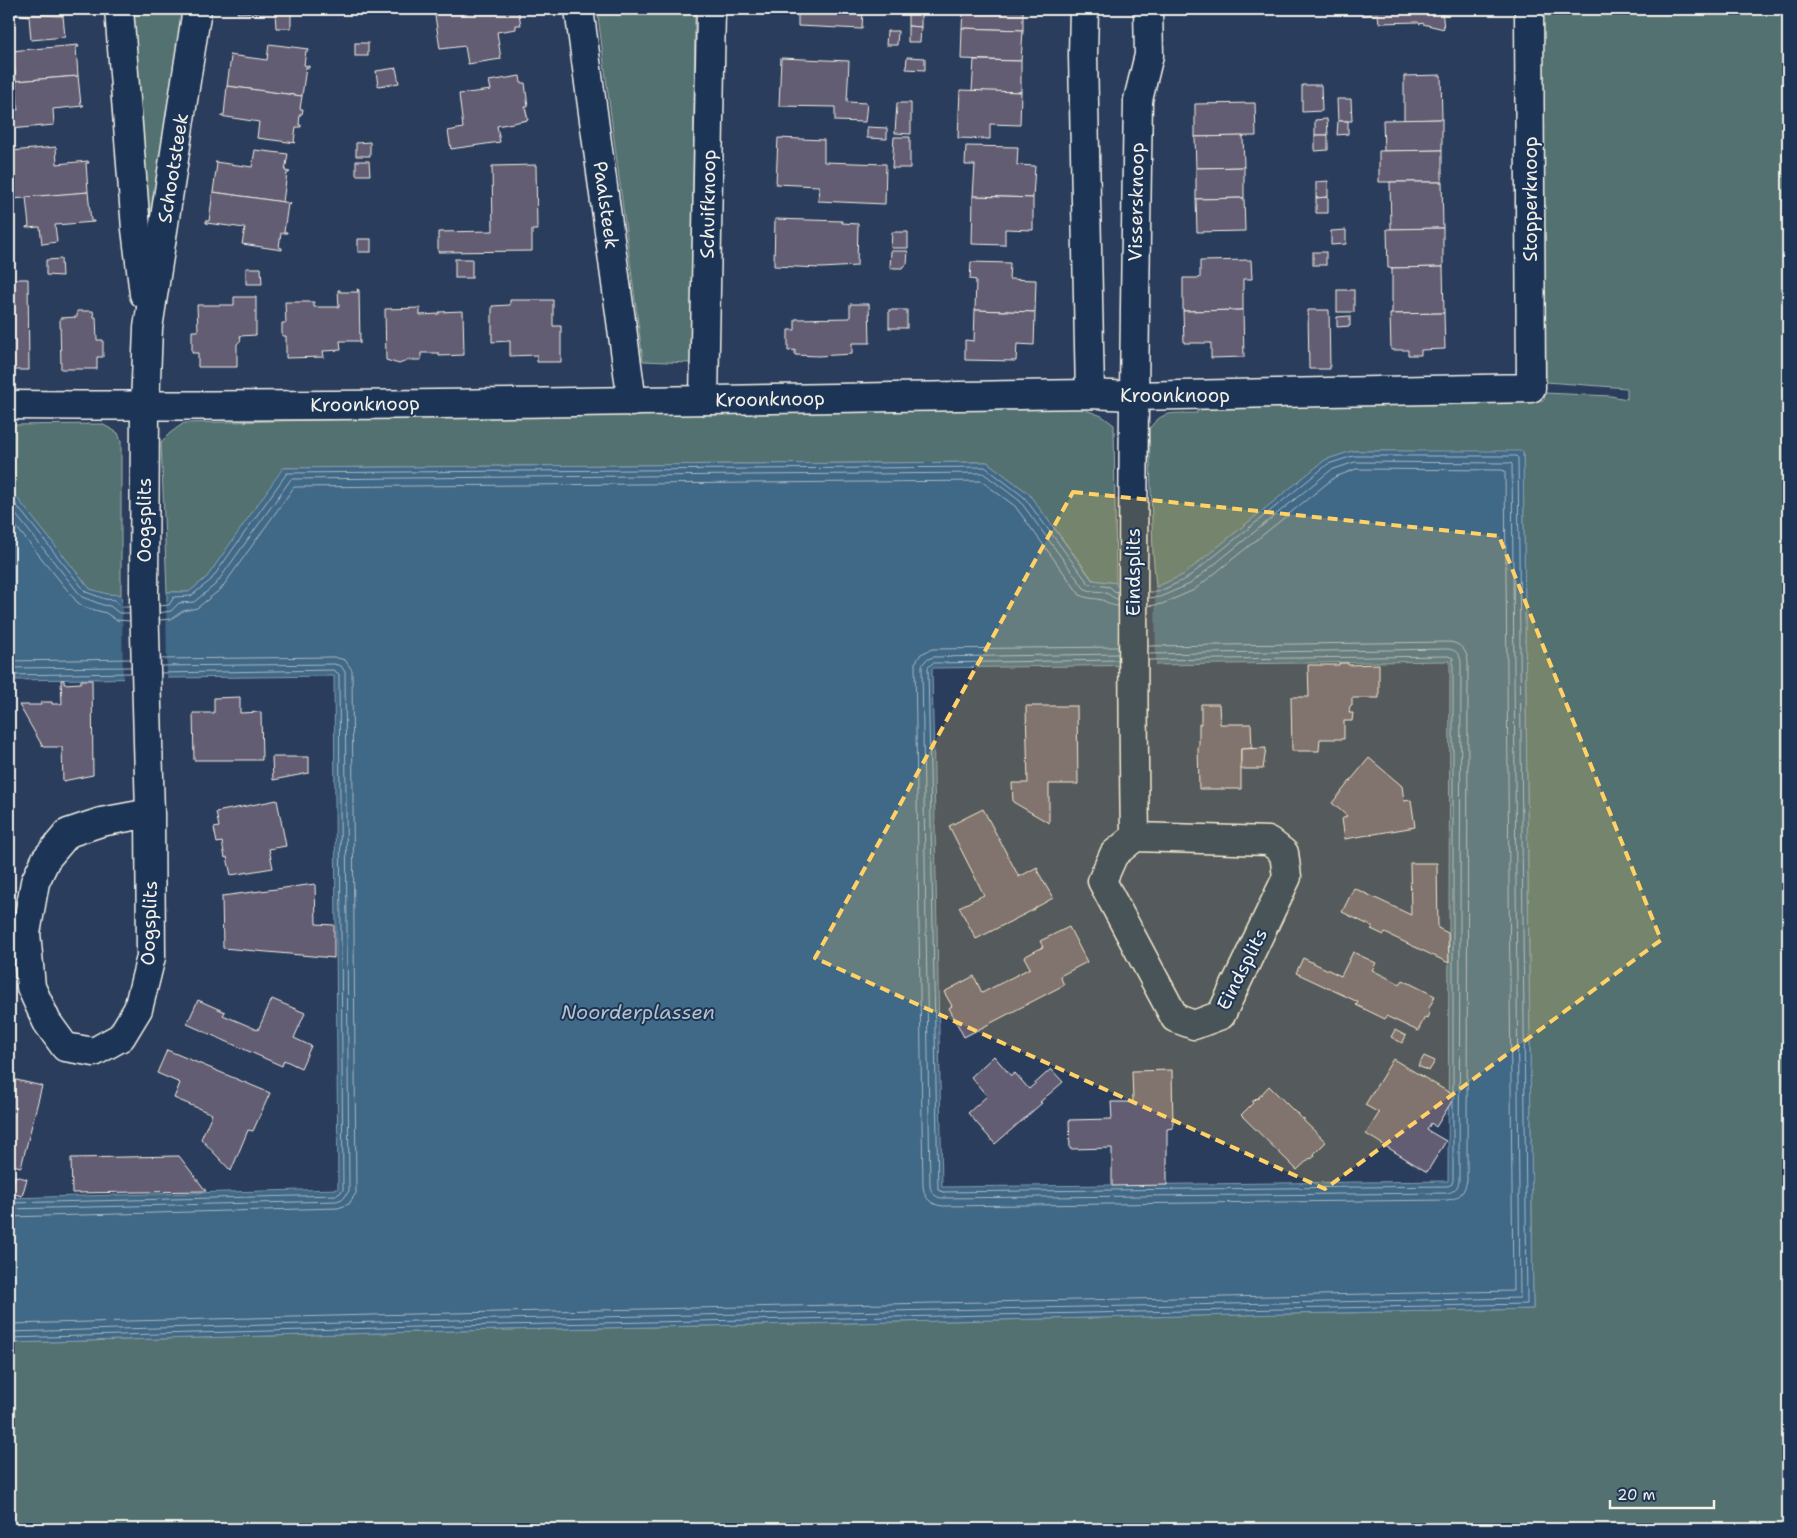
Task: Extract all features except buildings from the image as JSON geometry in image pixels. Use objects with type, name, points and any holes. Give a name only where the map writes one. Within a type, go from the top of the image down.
[{"type":"street","name":"Schootsteek","points":[[118,9],[136,229],[148,328]]},
{"type":"street","name":"Schootsteek","points":[[144,406],[148,328],[197,9]]},
{"type":"street","name":"Paalsteek","points":[[579,9],[632,402]]},
{"type":"street","name":"Schuifknoop","points":[[704,400],[711,9]]},
{"type":"street","points":[[1084,9],[1083,55],[1090,394]]},
{"type":"street","name":"Vissersknoop","points":[[1133,396],[1138,100],[1149,55],[1148,9]]},
{"type":"street","name":"Stopperknoop","points":[[1529,9],[1531,388]]},
{"type":"street","name":"Kroonknoop","points":[[9,405],[144,406],[632,402],[1090,394],[1133,396],[1531,388]]},
{"type":"street","name":"Eindsplits","points":[[1133,396],[1132,668],[1135,837]]},
{"type":"street","name":"Oogsplits","points":[[144,406],[144,598],[150,813],[151,957],[138,1009],[121,1038],[94,1052],[64,1047],[47,1022],[31,987],[26,933],[35,882],[46,859],[68,833],[101,822],[150,813]]},
{"type":"street","name":"Eindsplits","points":[[1135,837],[1269,841],[1284,853],[1287,877],[1221,1015],[1194,1025],[1175,1018],[1102,881],[1114,854],[1135,837]]},
{"type":"highlighted area","points":[[1073,492],[1499,536],[1661,940],[1325,1189],[815,958]]},
{"type":"green space","points":[[129,9],[186,9],[154,235],[146,236]]},
{"type":"green space","points":[[597,9],[695,9],[691,363],[643,361]]},
{"type":"green space","points":[[1541,9],[1788,9],[1788,1529],[9,1529],[9,1343],[454,1331],[1533,1309],[1523,452],[1352,451],[1325,460],[1183,575],[1156,587],[1149,429],[1164,415],[1197,413],[1197,405],[1544,400],[1545,393],[1611,396],[1627,399],[1627,388],[1546,382]]},
{"type":"green space","points":[[1080,408],[1102,416],[1114,425],[1116,583],[1093,580],[1028,493],[987,462],[284,468],[207,577],[189,592],[167,592],[161,442],[184,423],[498,416]]},
{"type":"green space","points":[[102,424],[118,433],[121,441],[121,595],[107,594],[90,589],[9,488],[9,425]]},
{"type":"water","name":"Noorderplassen","points":[[1352,451],[1523,451],[1533,1309],[454,1331],[9,1343],[9,1198],[338,1189],[334,676],[9,680],[9,488],[90,589],[107,594],[121,595],[122,602],[167,601],[167,592],[189,592],[207,577],[283,468],[987,462],[1028,493],[1092,580],[1116,583],[1117,587],[1156,587],[1183,575],[1325,460]],"holes":[[[1450,661],[1448,1181],[942,1187],[932,668]]]},
{"type":"pier","points":[[1117,584],[1155,584],[1156,667],[1118,668]]},
{"type":"pier","points":[[166,598],[167,680],[123,681],[122,599]]}]
